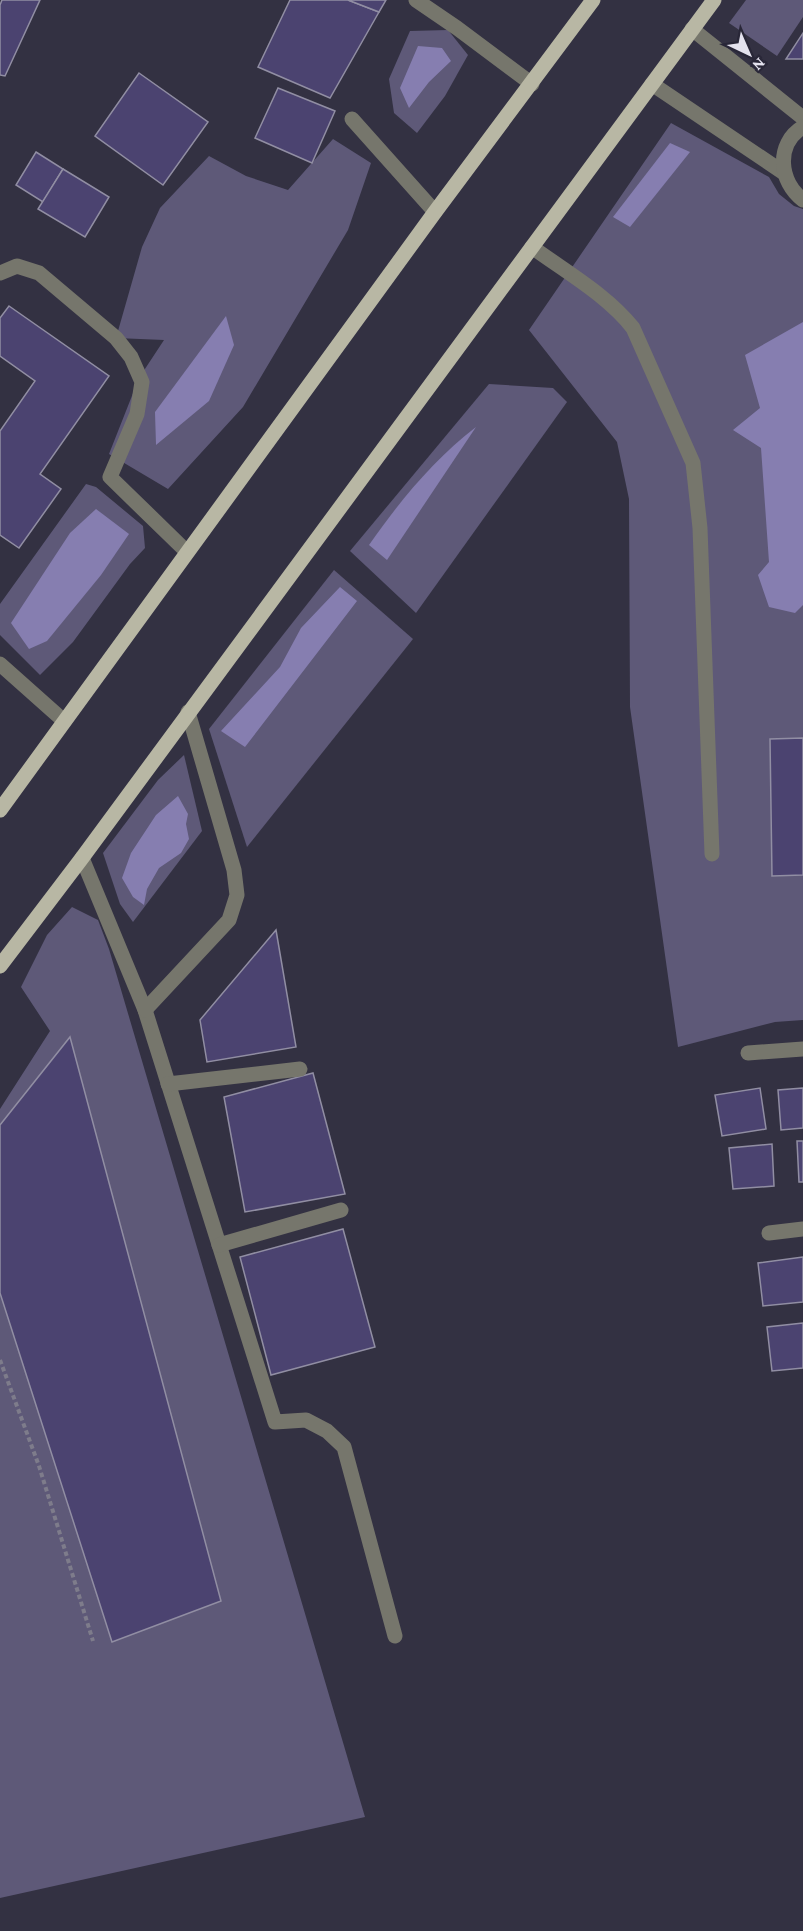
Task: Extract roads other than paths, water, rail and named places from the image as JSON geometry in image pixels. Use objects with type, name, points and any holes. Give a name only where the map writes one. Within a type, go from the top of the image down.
[{"type":"main road","points":[[563,40],[580,0]]},
{"type":"main road","points":[[0,810],[435,212],[593,0]]},
{"type":"main road","points":[[0,966],[714,1]]},
{"type":"street","points":[[416,0],[532,84]]},
{"type":"street","points":[[692,29],[803,118]]},
{"type":"street","points":[[652,84],[784,172]]},
{"type":"street","points":[[352,119],[435,212]]},
{"type":"street","points":[[803,126],[790,138],[783,160],[784,172],[789,184],[795,194],[803,200]]},
{"type":"street","points":[[532,247],[606,301],[622,314],[633,328],[693,463],[700,528],[712,854]]},
{"type":"street","points":[[0,273],[17,266],[39,273],[116,338],[130,357],[142,382],[137,414],[110,477],[187,552]]},
{"type":"street","points":[[0,664],[64,721]]},
{"type":"street","points":[[145,1010],[229,920],[237,895],[234,870],[189,712]]},
{"type":"street","points":[[82,858],[145,1010],[275,1422],[306,1420],[327,1431],[344,1447],[395,1636]]},
{"type":"street","points":[[748,1053],[803,1049]]},
{"type":"street","points":[[168,1084],[300,1069]]},
{"type":"street","points":[[219,1245],[341,1210]]},
{"type":"street","points":[[769,1233],[803,1228]]}]
